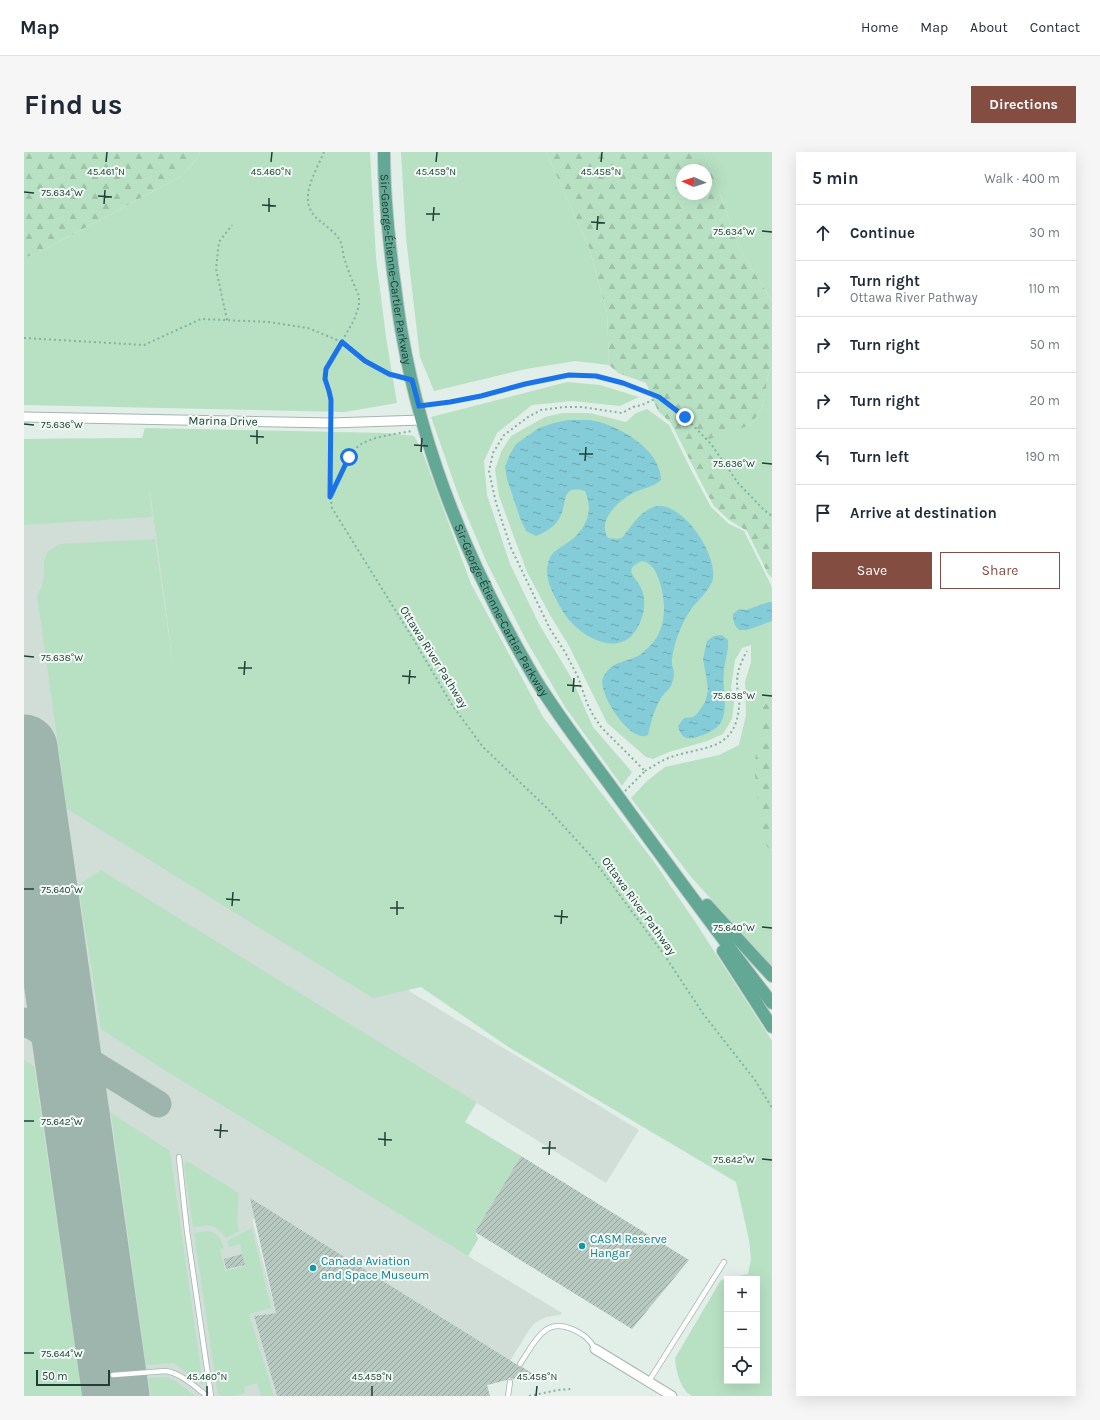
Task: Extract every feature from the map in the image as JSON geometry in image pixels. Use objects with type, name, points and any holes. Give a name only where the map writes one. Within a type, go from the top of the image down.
[{"type":"main road","name":"Sir-George-Étienne-Cartier Parkway","points":[[384,152],[389,241],[402,334],[412,380],[424,424],[454,514],[472,559],[490,597],[536,679],[569,728],[666,862],[772,1004]]},
{"type":"main road","points":[[666,862],[772,976]]},
{"type":"main road","points":[[666,862],[772,1027]]},
{"type":"street","name":"Marina Drive","points":[[24,417],[424,424]]},
{"type":"street","points":[[595,1349],[672,1396]]},
{"type":"lane","points":[[179,1157],[187,1231],[212,1396]]},
{"type":"lane","points":[[648,1382],[724,1262]]},
{"type":"lane","points":[[520,1364],[538,1337],[553,1326],[564,1327],[579,1332],[589,1340],[595,1349]]},
{"type":"lane","points":[[113,1375],[166,1371],[173,1372],[207,1396]]},
{"type":"lane","points":[[508,1396],[510,1382]]},
{"type":"path","name":"Ottawa River Pathway","points":[[324,152],[309,186],[307,201],[310,210],[317,219],[330,230],[341,243],[344,260],[360,301],[354,320],[326,369],[325,374],[331,400],[330,497],[332,508],[412,637],[452,705],[483,747],[548,809],[590,855],[665,956],[704,1015],[755,1080],[772,1108]]},
{"type":"path","points":[[227,320],[216,269],[219,242],[232,225]]},
{"type":"path","points":[[24,338],[144,345],[201,319],[269,322],[308,328],[342,342],[365,361],[389,374],[412,380]]},
{"type":"path","points":[[419,406],[481,396],[525,384],[569,375],[596,376],[623,383],[659,397],[685,417],[711,444],[738,483],[764,510],[772,516]]},
{"type":"path","points":[[645,771],[601,727],[593,715],[578,677],[565,652],[550,629],[511,548],[496,503],[489,471],[493,453],[504,434],[528,417],[541,410],[564,407],[582,407],[622,413],[659,397]]},
{"type":"path","points":[[330,497],[349,457],[360,445],[376,438],[424,424]]},
{"type":"path","points":[[619,797],[645,771],[666,759],[712,746],[727,738],[737,722],[740,705],[737,682],[739,666],[747,651]]},
{"type":"path","points":[[528,1396],[558,1390],[572,1389]]},
{"type":"shaded area","points":[[143,438],[178,704],[409,991],[639,1130],[606,1183],[477,1103],[465,1122],[521,1156],[475,1232],[478,1239],[468,1256],[562,1313],[560,1315],[546,1317],[535,1323],[510,1361],[288,1222],[252,1219],[276,1313],[254,1316],[277,1396],[24,1396],[24,439]]},
{"type":"green space","points":[[24,152],[200,152],[195,161],[180,177],[38,253],[24,258]]},
{"type":"green space","points":[[200,152],[370,152],[376,258],[386,337],[397,403],[345,412],[24,405],[24,258],[38,253],[180,177],[195,161]]},
{"type":"green space","points":[[401,152],[546,152],[589,247],[607,313],[609,365],[575,361],[526,369],[434,391],[420,357],[406,238]]},
{"type":"green space","points":[[546,152],[704,152],[709,164],[676,164],[676,200],[712,200],[712,171],[739,248],[772,301],[772,367],[769,372],[762,408],[751,425],[701,442],[750,508],[772,528],[772,578],[768,574],[747,531],[729,520],[714,506],[671,423],[658,411],[646,383],[618,373],[609,365],[607,313],[589,247]]},
{"type":"green space","points":[[704,152],[772,152],[772,301],[739,248],[712,171],[712,164],[709,164]]},
{"type":"green space","points":[[772,367],[772,528],[750,508],[700,441],[751,425],[762,408],[769,372]]},
{"type":"green space","points":[[567,382],[600,385],[639,397],[620,406],[572,401],[532,405],[497,433],[484,461],[487,495],[510,564],[539,624],[572,679],[593,727],[632,772],[622,786],[565,707],[526,640],[487,563],[459,497],[431,417]]},
{"type":"green space","points":[[647,409],[669,425],[711,507],[729,524],[744,531],[772,589],[772,688],[763,707],[767,847],[772,851],[772,966],[691,877],[631,798],[647,781],[665,767],[719,755],[739,745],[746,715],[745,682],[751,662],[751,645],[742,648],[735,660],[731,688],[734,703],[732,719],[723,734],[707,741],[669,752],[653,759],[646,757],[607,723],[569,646],[550,615],[527,572],[499,496],[495,470],[501,452],[511,436],[545,417],[562,413],[590,413],[626,422],[636,413]]},
{"type":"green space","points":[[145,428],[386,433],[414,436],[421,448],[471,584],[543,717],[652,859],[694,920],[772,1041],[772,1396],[692,1396],[684,1389],[676,1368],[675,1358],[721,1280],[724,1279],[724,1384],[760,1384],[760,1276],[739,1276],[748,1274],[751,1259],[749,1240],[736,1182],[510,1048],[421,987],[373,998],[67,809],[37,595],[42,586],[44,561],[48,551],[60,544],[155,539],[174,672],[149,485],[152,517],[24,525],[24,439],[142,438]]},
{"type":"green space","points":[[772,688],[772,851],[767,847],[761,829],[754,767],[763,707]]},
{"type":"green space","points":[[101,870],[476,1102],[465,1122],[521,1156],[475,1232],[478,1239],[468,1256],[158,1066],[101,1029],[78,885]]},
{"type":"green space","points":[[24,1060],[34,1066],[82,1396],[24,1396]]},
{"type":"green space","points":[[111,1113],[170,1151],[203,1385],[174,1363],[146,1365]]},
{"type":"green space","points":[[187,1161],[239,1193],[237,1222],[239,1231],[226,1238],[212,1226],[193,1227],[184,1166]]},
{"type":"green space","points":[[252,1228],[271,1308],[249,1314],[274,1396],[261,1396],[257,1383],[244,1387],[245,1393],[236,1396],[220,1396],[217,1390],[194,1233],[210,1231],[219,1237],[224,1248],[220,1249],[225,1271],[245,1266],[240,1244],[229,1247],[227,1241]]},
{"type":"green space","points":[[166,1377],[175,1381],[196,1396],[151,1396],[148,1378]]},
{"type":"water","points":[[568,420],[590,420],[601,422],[624,433],[646,448],[654,458],[659,469],[661,480],[652,486],[630,495],[610,512],[605,523],[605,530],[608,538],[622,538],[644,512],[654,507],[665,507],[676,512],[697,532],[711,559],[713,572],[712,582],[707,591],[685,619],[680,630],[674,647],[672,659],[674,674],[673,680],[658,704],[648,735],[641,736],[633,733],[617,716],[605,695],[603,678],[610,669],[618,663],[639,655],[648,648],[654,641],[662,626],[664,600],[656,572],[652,566],[642,561],[636,564],[631,570],[641,588],[644,599],[642,618],[633,634],[626,640],[610,644],[593,639],[578,629],[562,610],[552,590],[547,573],[548,562],[554,552],[574,538],[586,522],[589,504],[585,491],[572,490],[568,492],[562,512],[556,524],[550,529],[536,536],[526,531],[507,479],[505,467],[516,444],[539,428]]},
{"type":"water","points":[[772,602],[772,621],[747,630],[739,630],[737,628],[734,623],[733,614],[739,609],[746,610]]},
{"type":"water","points":[[722,635],[728,640],[728,644],[724,670],[725,704],[722,721],[716,728],[706,734],[687,738],[681,734],[678,726],[684,718],[693,717],[697,714],[705,702],[708,691],[703,659],[707,641],[714,636]]},
{"type":"building","name":"CASM Reserve Hangar","points":[[521,1156],[689,1260],[632,1329],[475,1232]]},
{"type":"building","name":"Canada Aviation and Space Museum","points":[[250,1198],[516,1364],[518,1367],[522,1367],[533,1374],[512,1379],[509,1378],[507,1380],[487,1385],[490,1396],[277,1396],[254,1316],[276,1313]]},
{"type":"building","points":[[242,1254],[245,1265],[226,1269],[224,1259]]},
{"type":"taxiway","points":[[31,1026],[42,1025],[54,1017],[60,1003]]},
{"type":"taxiway","points":[[24,1021],[158,1104]]},
{"type":"taxiway","points":[[44,1037],[64,1067],[73,1093]]},
{"type":"runway","points":[[24,748],[116,1396]]},
{"type":"place","name":"CASM Reserve Hangar","points":[[582,1246]]},
{"type":"place","name":"Canada Aviation and Space Museum","points":[[313,1268]]},
{"type":"route","points":[[349,457],[330,497],[331,400],[325,374],[337,348],[342,342],[365,361],[389,374],[412,380],[419,406],[481,396],[525,384],[569,375],[596,376],[623,383],[659,397],[685,417]]}]
